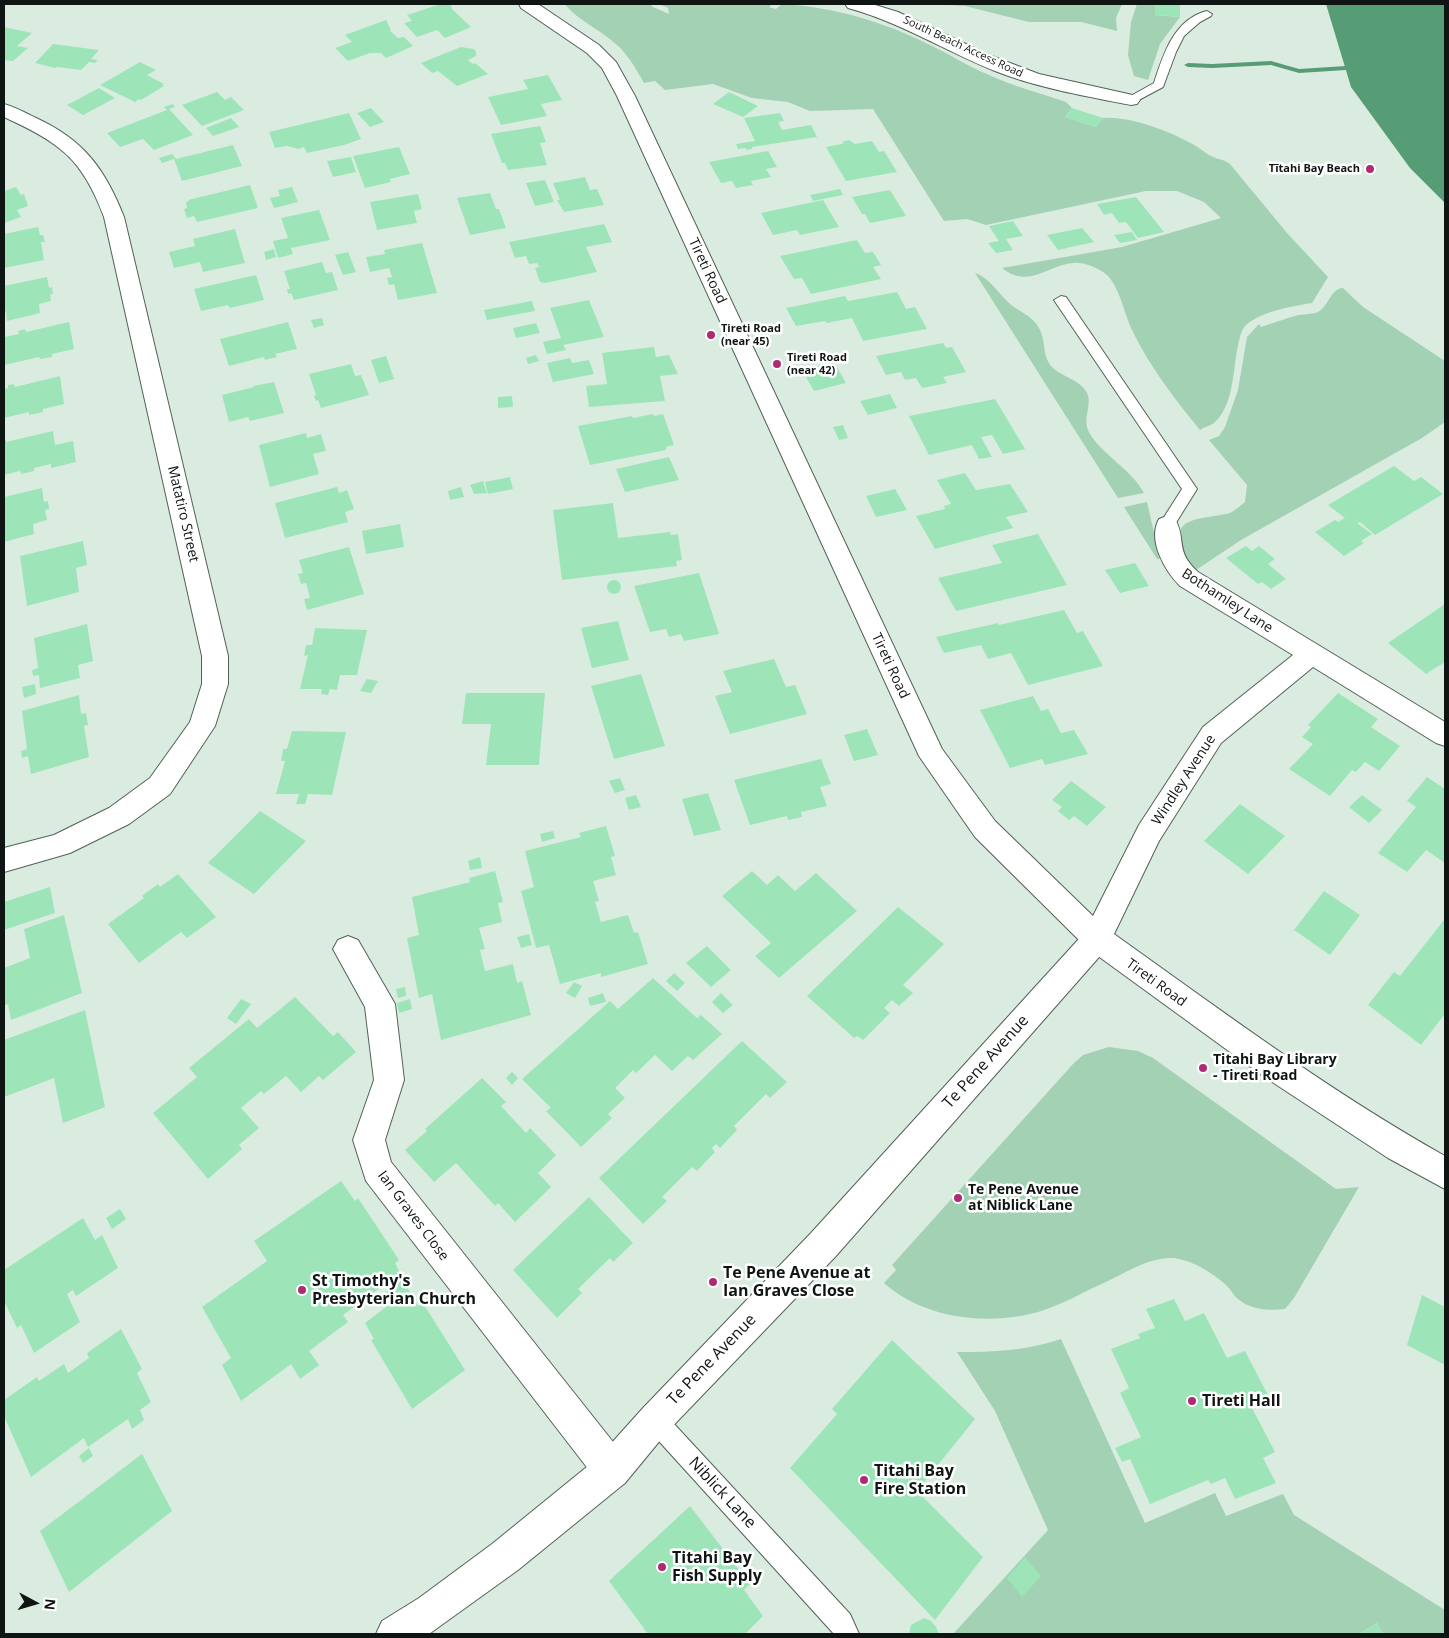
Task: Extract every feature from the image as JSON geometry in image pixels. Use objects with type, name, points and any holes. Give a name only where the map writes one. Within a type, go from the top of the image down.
[{"type":"street","name":"Tireti Road","points":[[527,4],[593,49],[610,66],[626,96],[932,756],[985,829],[1097,939],[1274,1066],[1392,1143],[1445,1173]]},
{"type":"street","name":"South Beach Access Road","points":[[854,4],[898,17],[999,66],[1027,77],[1054,85],[1131,100]]},
{"type":"street","name":"Matatiro Street","points":[[4,110],[41,127],[69,145],[89,167],[105,192],[114,217],[215,656],[215,684],[202,726],[160,786],[119,816],[60,845],[4,860]]},
{"type":"street","name":"Bothamley Lane","points":[[1167,526],[1168,543],[1176,567],[1189,579],[1445,735]]},
{"type":"street","name":"Windley Avenue","points":[[1097,939],[1149,833],[1212,735],[1311,654]]},
{"type":"street","name":"Te Pene Avenue","points":[[395,1634],[432,1611],[506,1557],[612,1470],[655,1420],[823,1245],[1097,939]]},
{"type":"street","name":"Ian Graves Close","points":[[348,949],[380,1004],[389,1080],[369,1140],[377,1170],[612,1470]]},
{"type":"lane","points":[[1131,100],[1159,85],[1174,41],[1192,20],[1207,14]]},
{"type":"lane","name":"Bothamley Lane","points":[[1061,300],[1190,489],[1167,526]]},
{"type":"lane","name":"Niblick Lane","points":[[655,1420],[841,1623],[847,1634]]},
{"type":"shaded area","points":[[565,4],[650,4],[669,14],[668,8],[659,4],[772,4],[769,7],[776,9],[782,4],[842,13],[880,24],[918,39],[974,68],[1016,86],[1066,102],[1072,108],[1065,117],[1096,127],[1103,118],[1138,122],[1175,135],[1211,156],[1230,164],[1287,233],[1328,277],[1312,303],[1268,313],[1252,320],[1246,325],[1240,337],[1231,389],[1225,408],[1214,423],[1200,430],[1154,369],[1131,328],[1117,289],[1108,276],[1096,268],[1078,263],[1065,264],[1038,274],[1021,277],[1002,268],[1122,247],[1221,218],[1204,202],[1177,191],[1146,191],[986,225],[967,219],[944,221],[873,109],[810,111],[788,102],[752,98],[713,84],[665,90],[655,81],[644,83],[634,66],[617,45],[574,14]]},
{"type":"shaded area","points":[[932,4],[1122,4],[1116,18],[1117,31],[1081,22],[1029,22],[965,6]]},
{"type":"shaded area","points":[[1137,4],[1155,4],[1155,15],[1180,17],[1160,44],[1148,80],[1134,76],[1128,55],[1131,22]]},
{"type":"shaded area","points":[[1326,4],[1445,4],[1445,203],[1410,168],[1351,87]]},
{"type":"shaded area","points":[[975,273],[985,278],[1009,303],[1034,321],[1042,335],[1048,362],[1055,370],[1080,384],[1087,393],[1089,402],[1087,423],[1090,434],[1103,450],[1132,477],[1144,493],[1118,498]]},
{"type":"shaded area","points":[[1343,288],[1363,307],[1445,361],[1445,422],[1422,438],[1241,540],[1196,570],[1183,552],[1180,532],[1183,527],[1195,520],[1232,512],[1245,502],[1247,485],[1209,440],[1219,436],[1225,427],[1238,390],[1247,337],[1259,324],[1261,327],[1294,316],[1318,312],[1325,306],[1335,291]]},
{"type":"shaded area","points":[[1147,502],[1160,559],[1157,559],[1124,507]]},
{"type":"shaded area","points":[[1109,1047],[1138,1051],[1153,1058],[1336,1189],[1359,1187],[1294,1298],[1285,1309],[1267,1310],[1254,1308],[1238,1299],[1228,1287],[1210,1272],[1187,1261],[1172,1258],[1155,1260],[1139,1266],[1047,1309],[1019,1316],[998,1318],[957,1316],[937,1312],[918,1305],[884,1283],[896,1270],[892,1265],[1073,1064],[1083,1055]]},
{"type":"shaded area","points":[[1061,1339],[1145,1523],[1215,1493],[1226,1516],[1283,1494],[1294,1515],[1445,1610],[1445,1634],[1383,1634],[1377,1623],[1358,1634],[953,1634],[1048,1530],[995,1411],[957,1352],[1009,1350]]},
{"type":"building","points":[[441,4],[449,4],[471,27],[445,38],[437,30],[417,37],[404,23],[412,21],[407,15]]},
{"type":"building","points":[[1155,4],[1180,4],[1180,17],[1155,15]]},
{"type":"building","points":[[386,20],[390,31],[398,38],[404,37],[413,46],[386,58],[381,53],[370,53],[348,61],[335,48],[352,42],[345,35]]},
{"type":"building","points":[[4,27],[32,33],[17,46],[28,48],[13,61],[4,60]]},
{"type":"building","points":[[53,44],[99,50],[91,59],[98,60],[95,63],[89,62],[81,70],[55,68],[35,63]]},
{"type":"building","points":[[461,47],[474,49],[476,56],[468,60],[473,64],[475,63],[488,74],[457,86],[438,71],[432,73],[421,63]]},
{"type":"building","points":[[140,62],[156,70],[147,75],[164,84],[162,85],[164,86],[135,102],[100,85]]},
{"type":"building","points":[[548,75],[562,100],[541,104],[547,116],[501,125],[488,97],[528,89],[523,80]]},
{"type":"building","points":[[99,88],[115,98],[83,115],[67,105]]},
{"type":"building","points":[[217,92],[225,100],[231,97],[244,110],[202,126],[182,105]]},
{"type":"building","points":[[729,92],[758,106],[743,117],[713,104]]},
{"type":"building","points":[[173,104],[175,107],[169,109],[193,135],[154,150],[143,139],[120,147],[107,133],[167,110],[164,107]]},
{"type":"building","points":[[371,108],[384,122],[370,127],[357,113]]},
{"type":"building","points":[[1072,108],[1103,118],[1096,127],[1065,117]]},
{"type":"building","points":[[349,113],[361,139],[344,145],[307,153],[304,147],[298,149],[287,146],[275,148],[269,132]]},
{"type":"building","points":[[780,113],[784,121],[778,122],[782,130],[811,125],[817,137],[752,147],[752,149],[746,150],[746,148],[738,149],[736,144],[755,141],[744,118]]},
{"type":"building","points":[[231,118],[239,127],[213,136],[206,128]]},
{"type":"building","points":[[540,126],[546,142],[540,143],[547,165],[508,170],[505,163],[502,163],[491,134]]},
{"type":"building","points":[[849,140],[855,144],[872,141],[879,152],[884,151],[897,172],[846,181],[826,147],[842,144],[844,141]]},
{"type":"building","points":[[233,145],[242,166],[182,181],[174,159],[162,163],[159,158],[172,154],[176,159]]},
{"type":"building","points":[[399,147],[410,174],[390,179],[391,182],[365,188],[353,156]]},
{"type":"building","points":[[768,151],[777,167],[766,169],[771,177],[751,181],[753,185],[736,188],[732,181],[721,183],[709,162]]},
{"type":"building","points":[[351,157],[356,172],[333,177],[327,161]]},
{"type":"building","points":[[585,177],[590,190],[597,189],[604,205],[564,212],[557,200],[560,200],[553,183]]},
{"type":"building","points":[[545,180],[554,202],[535,206],[526,183]]},
{"type":"building","points":[[250,185],[258,208],[197,222],[194,216],[187,218],[184,209],[187,208],[186,202],[188,200]]},
{"type":"building","points":[[16,187],[21,195],[24,194],[28,206],[17,210],[21,217],[4,223],[4,191]]},
{"type":"building","points":[[292,187],[298,202],[274,208],[270,198],[280,196],[278,190]]},
{"type":"building","points":[[840,189],[843,195],[813,201],[810,195]]},
{"type":"building","points":[[890,190],[906,216],[870,223],[852,197]]},
{"type":"building","points":[[490,193],[496,209],[499,209],[506,228],[470,235],[457,198]]},
{"type":"building","points":[[418,194],[422,209],[414,211],[417,223],[377,230],[370,202]]},
{"type":"building","points":[[1136,197],[1164,232],[1138,238],[1126,222],[1119,223],[1112,213],[1104,215],[1097,204]]},
{"type":"building","points":[[823,200],[839,227],[800,235],[797,230],[773,235],[761,213]]},
{"type":"building","points":[[319,210],[330,240],[291,248],[293,254],[278,258],[273,241],[288,238],[281,218]]},
{"type":"building","points":[[1013,221],[1023,236],[1006,239],[1013,250],[996,253],[988,243],[999,241],[989,226]]},
{"type":"building","points":[[604,224],[612,242],[586,247],[597,272],[545,283],[540,282],[535,268],[539,267],[537,263],[529,264],[526,256],[515,258],[509,242]]},
{"type":"building","points":[[38,227],[40,235],[43,235],[45,242],[41,242],[44,260],[4,268],[4,234]]},
{"type":"building","points":[[1082,228],[1094,242],[1058,250],[1047,235]]},
{"type":"building","points":[[235,229],[245,263],[203,272],[200,262],[174,268],[169,252],[195,246],[193,239]]},
{"type":"building","points":[[1132,232],[1137,240],[1120,243],[1114,235]]},
{"type":"building","points":[[857,240],[865,253],[873,252],[881,265],[873,267],[881,279],[811,294],[802,278],[794,279],[780,256]]},
{"type":"building","points":[[422,243],[437,293],[398,300],[394,284],[389,285],[387,278],[392,277],[389,268],[370,272],[366,257],[385,254],[384,250]]},
{"type":"building","points":[[274,249],[276,257],[266,260],[264,252]]},
{"type":"building","points":[[348,252],[356,272],[343,275],[335,255]]},
{"type":"building","points":[[322,262],[326,273],[332,272],[338,290],[294,300],[291,293],[288,294],[287,289],[290,289],[284,271]]},
{"type":"building","points":[[256,275],[264,300],[230,308],[228,305],[201,311],[194,289]]},
{"type":"building","points":[[47,277],[49,288],[52,287],[51,301],[39,304],[40,313],[7,321],[6,311],[4,312],[4,286]]},
{"type":"building","points":[[897,292],[906,309],[915,307],[927,329],[863,341],[852,318],[796,326],[786,308],[845,296],[848,301]]},
{"type":"building","points":[[589,300],[604,337],[563,345],[566,350],[547,354],[543,342],[561,338],[550,308]]},
{"type":"building","points":[[532,301],[535,311],[487,320],[484,310]]},
{"type":"building","points":[[322,318],[324,325],[314,328],[311,320]]},
{"type":"building","points":[[69,322],[74,349],[52,354],[52,357],[40,359],[39,357],[4,365],[4,337],[19,334],[18,331],[25,329],[26,332]]},
{"type":"building","points":[[288,322],[297,349],[275,354],[277,357],[265,360],[264,357],[229,366],[220,339]]},
{"type":"building","points":[[536,323],[540,333],[516,338],[513,328]]},
{"type":"building","points":[[943,343],[946,348],[952,347],[966,372],[943,377],[947,383],[922,388],[916,378],[905,380],[901,372],[886,375],[876,356]]},
{"type":"building","points":[[654,347],[656,357],[669,355],[678,374],[660,376],[665,401],[589,407],[586,386],[607,384],[602,353]]},
{"type":"building","points":[[536,355],[539,361],[528,364],[526,358]]},
{"type":"building","points":[[386,356],[394,379],[379,383],[371,360]]},
{"type":"building","points":[[570,358],[572,363],[589,360],[594,374],[553,382],[547,363]]},
{"type":"building","points":[[834,362],[846,383],[814,391],[802,370]]},
{"type":"building","points":[[351,364],[355,376],[361,375],[369,395],[321,408],[314,396],[316,395],[309,374]]},
{"type":"building","points":[[60,376],[64,404],[43,409],[43,412],[29,415],[29,412],[4,418],[4,389],[8,388],[8,385],[14,384],[15,387]]},
{"type":"building","points":[[274,382],[284,413],[250,421],[248,417],[229,422],[222,395]]},
{"type":"building","points":[[890,394],[897,408],[868,415],[860,401]]},
{"type":"building","points":[[512,396],[513,407],[498,408],[498,397]]},
{"type":"building","points":[[995,399],[1025,449],[1003,454],[992,435],[981,437],[992,457],[979,459],[972,445],[929,455],[909,416]]},
{"type":"building","points":[[653,414],[654,416],[663,414],[674,445],[666,447],[666,450],[590,465],[578,426]]},
{"type":"building","points":[[843,425],[848,438],[839,440],[833,427]]},
{"type":"building","points":[[53,431],[55,445],[73,441],[76,462],[51,468],[51,464],[34,468],[34,471],[21,474],[20,471],[4,475],[4,440],[6,442]]},
{"type":"building","points":[[306,433],[307,438],[321,434],[326,451],[313,454],[319,474],[270,487],[259,445]]},
{"type":"building","points":[[669,457],[679,480],[625,492],[616,469]]},
{"type":"building","points":[[1394,466],[1414,481],[1421,477],[1443,494],[1375,535],[1360,522],[1357,523],[1372,534],[1361,541],[1364,543],[1344,556],[1315,532],[1335,520],[1338,522],[1345,518],[1328,505]]},
{"type":"building","points":[[965,473],[976,490],[1010,484],[1028,512],[1006,517],[1013,528],[935,549],[916,516],[945,509],[944,506],[951,504],[937,480]]},
{"type":"building","points":[[510,477],[513,489],[488,494],[485,482]]},
{"type":"building","points":[[483,481],[487,493],[474,494],[470,485]]},
{"type":"building","points":[[337,487],[339,493],[347,490],[354,509],[345,512],[348,522],[285,538],[275,503]]},
{"type":"building","points":[[461,487],[464,497],[450,500],[448,491]]},
{"type":"building","points":[[42,488],[44,502],[48,501],[49,509],[45,510],[47,520],[33,524],[34,534],[4,542],[4,497]]},
{"type":"building","points":[[895,489],[907,510],[876,517],[866,496]]},
{"type":"building","points":[[613,503],[618,538],[670,532],[671,535],[678,534],[682,560],[676,561],[677,566],[562,580],[553,510]]},
{"type":"building","points":[[400,524],[404,547],[366,554],[362,531]]},
{"type":"building","points":[[1038,534],[1067,585],[956,611],[938,578],[1002,563],[992,545]]},
{"type":"building","points":[[83,541],[87,565],[76,568],[79,592],[27,606],[20,556]]},
{"type":"building","points":[[1246,546],[1252,551],[1259,546],[1275,559],[1268,564],[1286,579],[1271,589],[1262,582],[1258,584],[1226,558]]},
{"type":"building","points":[[349,547],[364,594],[307,610],[304,599],[310,598],[306,583],[301,584],[298,574],[303,573],[299,560]]},
{"type":"building","points":[[1135,563],[1149,586],[1120,593],[1105,570]]},
{"type":"building","points":[[699,573],[719,634],[684,641],[681,634],[669,637],[666,629],[650,632],[634,586]]},
{"type":"building","points":[[614,580],[619,582],[621,587],[619,592],[614,594],[609,592],[607,587],[609,582]]},
{"type":"building","points":[[1445,604],[1445,662],[1426,674],[1388,643]]},
{"type":"building","points":[[1064,610],[1077,633],[1083,631],[1103,666],[1028,685],[1011,653],[988,659],[981,645],[944,653],[936,637],[998,623],[999,625]]},
{"type":"building","points":[[618,621],[629,660],[592,668],[581,628]]},
{"type":"building","points":[[87,624],[93,661],[78,665],[80,678],[40,688],[39,675],[33,676],[32,670],[38,668],[34,638]]},
{"type":"building","points":[[315,628],[367,630],[357,675],[340,675],[337,690],[330,689],[328,695],[321,694],[322,689],[300,689],[308,655],[304,656],[306,645],[312,645]]},
{"type":"building","points":[[774,659],[786,687],[795,685],[807,714],[730,734],[715,696],[732,692],[723,671]]},
{"type":"building","points":[[641,674],[665,746],[614,759],[591,686]]},
{"type":"building","points":[[367,679],[378,681],[371,693],[360,691]]},
{"type":"building","points":[[35,684],[36,694],[24,698],[22,687]]},
{"type":"building","points":[[466,693],[545,693],[539,765],[486,765],[491,724],[462,724]]},
{"type":"building","points":[[1338,693],[1378,719],[1371,727],[1400,746],[1379,771],[1365,762],[1356,772],[1352,770],[1330,796],[1289,769],[1313,744],[1302,737],[1311,727],[1308,725]]},
{"type":"building","points":[[79,695],[81,714],[86,713],[88,725],[84,726],[89,757],[31,774],[28,756],[22,758],[21,751],[27,749],[22,711]]},
{"type":"building","points":[[1033,696],[1041,711],[1048,709],[1061,733],[1074,730],[1088,754],[1045,765],[1042,759],[1010,768],[980,710]]},
{"type":"building","points":[[867,729],[878,755],[854,761],[844,735]]},
{"type":"building","points":[[292,731],[346,732],[332,795],[308,794],[305,804],[296,804],[299,794],[276,794],[285,761],[281,761],[283,749],[287,749]]},
{"type":"building","points":[[821,759],[831,784],[820,787],[827,806],[801,812],[802,817],[788,820],[787,816],[750,825],[734,780]]},
{"type":"building","points":[[1427,777],[1445,789],[1445,863],[1426,850],[1407,872],[1378,853],[1416,807],[1407,801]]},
{"type":"building","points":[[620,778],[625,790],[615,793],[609,781]]},
{"type":"building","points":[[1071,781],[1106,807],[1087,826],[1074,816],[1069,820],[1058,811],[1062,807],[1052,800]]},
{"type":"building","points":[[708,793],[721,830],[694,836],[682,799]]},
{"type":"building","points":[[636,795],[641,807],[629,810],[625,798]]},
{"type":"building","points":[[1362,795],[1382,810],[1369,823],[1349,807]]},
{"type":"building","points":[[1240,804],[1285,836],[1248,874],[1204,841]]},
{"type":"building","points":[[260,811],[306,841],[254,894],[208,863]]},
{"type":"building","points":[[606,826],[615,856],[611,857],[616,875],[593,881],[599,901],[595,902],[601,922],[628,915],[634,933],[638,932],[648,964],[601,977],[601,973],[560,984],[549,945],[536,948],[521,891],[534,887],[525,851],[581,837],[579,833]]},
{"type":"building","points":[[553,831],[555,838],[542,842],[540,834]]},
{"type":"building","points":[[480,857],[482,868],[470,870],[468,861]]},
{"type":"building","points":[[495,871],[503,902],[498,903],[502,922],[479,928],[485,949],[480,950],[485,971],[513,964],[517,983],[522,981],[531,1015],[441,1040],[432,994],[419,998],[407,938],[419,935],[412,897],[470,882],[469,878]]},
{"type":"building","points":[[752,871],[767,885],[778,875],[795,891],[816,873],[857,911],[779,978],[755,956],[771,943],[722,896]]},
{"type":"building","points":[[178,874],[216,917],[187,938],[181,932],[139,963],[108,924],[144,898],[142,896],[158,884],[160,887]]},
{"type":"building","points":[[50,887],[55,913],[4,930],[4,902]]},
{"type":"building","points":[[1324,891],[1360,915],[1330,955],[1294,930]]},
{"type":"building","points":[[898,907],[944,944],[903,985],[913,993],[899,1006],[892,1000],[884,1008],[890,1013],[863,1040],[857,1036],[854,1038],[807,996]]},
{"type":"building","points":[[64,915],[82,993],[11,1020],[8,1004],[4,1006],[4,968],[30,958],[24,929]]},
{"type":"building","points":[[1444,920],[1445,1016],[1421,1045],[1368,1005],[1394,972],[1400,976]]},
{"type":"building","points":[[529,934],[532,945],[521,948],[517,937]]},
{"type":"building","points":[[707,946],[731,970],[711,987],[686,963]]},
{"type":"building","points":[[674,973],[685,983],[677,991],[666,981]]},
{"type":"building","points":[[653,978],[697,1018],[701,1015],[722,1034],[693,1060],[688,1056],[672,1071],[655,1055],[636,1073],[633,1070],[615,1088],[625,1098],[608,1114],[612,1118],[581,1147],[546,1111],[551,1108],[522,1079],[610,1001],[618,1009]]},
{"type":"building","points":[[574,982],[582,986],[575,998],[566,993]]},
{"type":"building","points":[[405,987],[406,996],[398,998],[396,989]]},
{"type":"building","points":[[603,993],[606,1002],[590,1006],[588,998]]},
{"type":"building","points":[[721,993],[733,1005],[723,1013],[712,1002]]},
{"type":"building","points":[[295,997],[333,1036],[338,1032],[356,1052],[323,1080],[319,1076],[301,1092],[286,1076],[264,1094],[261,1091],[241,1108],[259,1128],[239,1145],[242,1149],[208,1179],[153,1113],[197,1077],[189,1068],[249,1019],[257,1028]]},
{"type":"building","points":[[241,999],[251,1004],[236,1024],[227,1018]]},
{"type":"building","points":[[410,999],[412,1009],[399,1013],[397,1003]]},
{"type":"building","points":[[85,1010],[105,1107],[63,1123],[54,1078],[4,1097],[4,1040]]},
{"type":"building","points":[[742,1041],[787,1082],[770,1098],[766,1094],[734,1126],[737,1130],[720,1148],[716,1144],[712,1148],[715,1152],[697,1171],[692,1167],[662,1197],[667,1201],[643,1224],[599,1178]]},
{"type":"building","points":[[512,1072],[518,1078],[512,1085],[506,1078]]},
{"type":"building","points":[[482,1078],[506,1102],[501,1106],[526,1133],[530,1128],[556,1155],[538,1173],[551,1187],[515,1222],[498,1203],[495,1206],[456,1163],[434,1182],[405,1150],[427,1131],[425,1129]]},
{"type":"building","name":"St Timothy's Presbyterian Church","points":[[341,1181],[355,1201],[358,1198],[399,1260],[395,1263],[400,1273],[343,1315],[348,1322],[309,1351],[319,1365],[300,1379],[291,1364],[241,1401],[222,1365],[231,1358],[202,1307],[267,1261],[254,1241]]},
{"type":"building","points":[[589,1197],[633,1243],[613,1262],[610,1258],[578,1289],[582,1293],[557,1318],[513,1270]]},
{"type":"building","points":[[120,1209],[126,1219],[112,1229],[106,1218]]},
{"type":"building","points":[[83,1218],[95,1240],[102,1235],[118,1268],[76,1296],[73,1290],[67,1294],[80,1322],[34,1353],[21,1325],[17,1328],[4,1301],[4,1270]]},
{"type":"building","points":[[403,1280],[418,1306],[423,1303],[465,1370],[412,1409],[371,1340],[374,1339],[365,1323],[386,1307],[380,1296]]},
{"type":"building","points":[[1422,1295],[1445,1307],[1445,1365],[1407,1345]]},
{"type":"building","name":"Tireti Hall","points":[[1174,1299],[1185,1321],[1204,1313],[1227,1358],[1245,1351],[1269,1397],[1250,1404],[1275,1452],[1263,1458],[1276,1483],[1235,1499],[1225,1478],[1211,1484],[1208,1480],[1150,1504],[1130,1459],[1122,1462],[1115,1448],[1141,1437],[1120,1393],[1129,1388],[1111,1349],[1140,1338],[1138,1334],[1155,1328],[1146,1309]]},
{"type":"building","points":[[121,1329],[142,1369],[137,1373],[151,1402],[140,1410],[144,1420],[132,1429],[128,1419],[88,1447],[84,1438],[31,1477],[4,1416],[4,1400],[37,1377],[39,1381],[64,1364],[68,1373],[89,1358],[87,1353]]},
{"type":"building","name":"Titahi Bay Fire Station","points":[[892,1340],[975,1419],[917,1491],[983,1557],[935,1620],[790,1468],[837,1414],[832,1409]]},
{"type":"building","points":[[89,1448],[93,1456],[83,1463],[79,1456]]},
{"type":"building","points":[[142,1454],[172,1511],[69,1592],[40,1531]]},
{"type":"building","points":[[690,1506],[750,1584],[744,1590],[763,1616],[745,1634],[648,1634],[609,1581]]},
{"type":"building","points":[[1025,1557],[1041,1576],[1022,1597],[1007,1578]]},
{"type":"building","points":[[924,1618],[931,1621],[939,1634],[909,1634],[911,1625]]},
{"type":"building","points":[[1377,1623],[1383,1634],[1358,1634]]},
{"type":"waterway","points":[[1188,65],[1212,66],[1271,63],[1299,71],[1346,68]]},
{"type":"place","name":"Tītahi Bay Beach","points":[[1370,169]]},
{"type":"place","name":"Tireti Road (near 45)","points":[[711,335]]},
{"type":"place","name":"Tireti Road (near 42)","points":[[777,364]]},
{"type":"place","name":"Titahi Bay Library - Tireti Road","points":[[1203,1068]]},
{"type":"place","name":"Te Pene Avenue at Niblick Lane","points":[[958,1198]]},
{"type":"place","name":"Te Pene Avenue at Ian Graves Close","points":[[713,1282]]},
{"type":"place","name":"St Timothy's Presbyterian Church","points":[[302,1290]]},
{"type":"place","name":"Tireti Hall","points":[[1192,1401]]},
{"type":"place","name":"Titahi Bay Fire Station","points":[[864,1480]]},
{"type":"place","name":"Titahi Bay Fish Supply","points":[[662,1567]]}]
